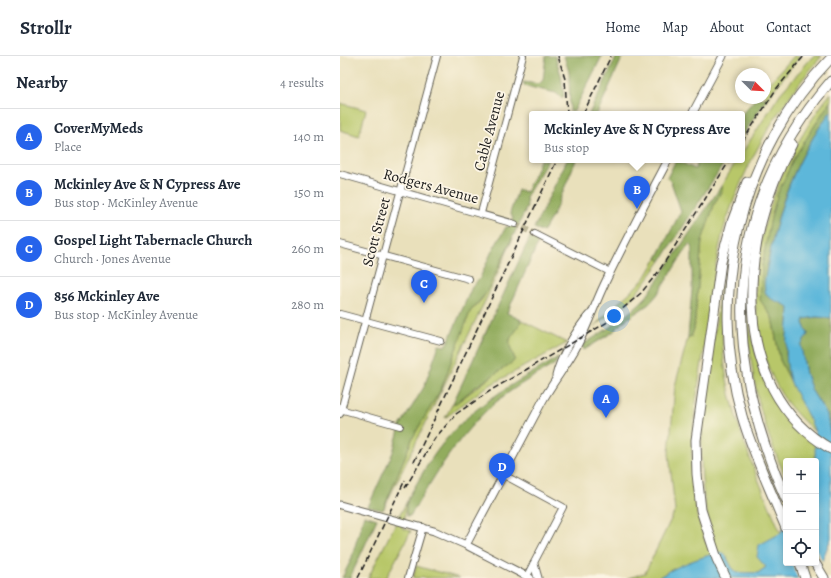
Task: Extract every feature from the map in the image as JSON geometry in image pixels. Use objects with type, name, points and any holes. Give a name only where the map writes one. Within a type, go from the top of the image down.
[{"type":"highway","points":[[726,578],[708,533],[702,510],[697,474],[696,440],[721,262],[746,185],[786,114],[809,83],[831,58]]},
{"type":"highway","points":[[784,494],[762,439],[752,404],[744,354],[741,295],[746,249],[756,211],[772,169],[786,143],[822,91],[831,81]]},
{"type":"highway","points":[[822,91],[787,153],[774,184],[759,233],[753,269],[751,302],[756,340],[773,388],[793,418],[808,434],[831,449]]},
{"type":"highway","points":[[762,157],[743,210],[734,247],[728,300],[728,334],[742,415],[783,521]]},
{"type":"highway","points":[[802,566],[806,578]]},
{"type":"highway","points":[[816,566],[820,578]]},
{"type":"highway","points":[[817,566],[824,578]]},
{"type":"main road","points":[[694,111],[723,56]]},
{"type":"main road","points":[[466,545],[502,474],[556,376],[558,368],[581,324],[590,314],[666,163]]},
{"type":"main road","points":[[340,505],[423,527],[466,545],[529,577]]},
{"type":"main road","points":[[534,564],[538,578]]},
{"type":"street","name":"Scott Street","points":[[340,411],[438,56]]},
{"type":"street","name":"Cable Avenue","points":[[481,213],[523,56]]},
{"type":"street","name":"Rodgers Avenue","points":[[340,174],[481,213],[515,224]]},
{"type":"street","points":[[536,234],[610,272]]},
{"type":"street","points":[[340,244],[469,279]]},
{"type":"street","points":[[340,314],[441,341]]},
{"type":"street","points":[[340,411],[400,426]]},
{"type":"street","points":[[502,474],[563,507],[529,577]]},
{"type":"street","points":[[408,578],[423,527]]},
{"type":"green space","points":[[546,56],[555,56],[561,75],[564,96],[561,98],[556,93],[525,86],[523,82],[539,84],[543,80]]},
{"type":"green space","points":[[564,56],[602,56],[574,111],[570,111],[569,72]]},
{"type":"green space","points":[[617,56],[623,56],[598,111],[590,111]]},
{"type":"green space","points":[[794,56],[800,56],[771,94],[771,81]]},
{"type":"green space","points":[[813,56],[822,56],[794,90],[759,145],[740,184],[722,235],[695,409],[692,463],[693,490],[698,517],[706,543],[714,539],[704,498],[702,478],[701,458],[703,418],[721,286],[723,286],[723,352],[730,395],[749,455],[781,533],[766,543],[766,567],[758,573],[744,573],[736,571],[731,566],[725,554],[670,570],[658,578],[628,578],[645,573],[675,511],[669,453],[675,386],[688,337],[691,337],[694,329],[702,241],[714,205],[722,190],[722,185],[735,163],[745,163],[745,148],[780,94]]},
{"type":"green space","points":[[831,93],[831,100],[794,158],[778,193],[771,217],[762,265],[769,313],[772,317],[780,360],[815,432],[785,400],[778,388],[763,352],[756,314],[756,274],[762,234],[774,196],[790,158],[809,124]]},
{"type":"green space","points":[[831,100],[831,111],[810,143],[786,193],[775,229],[767,270],[766,293],[785,303],[789,308],[786,354],[792,384],[780,360],[772,317],[760,300],[762,265],[771,217],[778,193],[794,158]]},
{"type":"green space","points":[[340,103],[366,110],[359,136],[340,130]]},
{"type":"green space","points":[[751,104],[763,104],[745,132],[745,111]]},
{"type":"green space","points":[[539,163],[546,163],[526,197],[527,207],[486,293],[470,312],[441,389],[413,437],[383,510],[368,507],[393,452],[400,426],[424,387],[439,345],[445,346],[448,342],[472,287],[480,278],[491,253],[506,227],[511,226],[513,218],[510,213],[518,190],[526,192]]},
{"type":"green space","points":[[566,163],[575,163],[554,213],[543,232],[534,228]]},
{"type":"green space","points":[[674,163],[682,163],[695,169],[698,163],[724,163],[661,261],[657,258],[681,211],[671,182],[667,178]]},
{"type":"green space","points":[[722,185],[722,189],[714,205],[702,241],[694,329],[691,337],[688,337],[692,289],[692,246],[689,244],[657,295],[649,304],[624,321],[613,332],[584,350],[582,345],[616,323],[647,296]]},
{"type":"green space","points":[[530,237],[539,241],[507,313],[521,320],[510,341],[515,359],[513,362],[474,388],[456,403],[453,403]]},
{"type":"green space","points":[[513,238],[487,297],[383,510],[413,437],[441,389],[470,312],[483,298]]},
{"type":"green space","points":[[657,258],[661,261],[644,284],[627,303],[594,326],[645,278]]},
{"type":"green space","points":[[816,317],[831,318],[831,439],[827,415],[812,391],[806,374],[801,346],[808,334],[803,323],[804,319]]},
{"type":"green space","points":[[521,320],[567,343],[483,389],[445,418],[453,403],[456,403],[515,359],[510,341]]},
{"type":"green space","points":[[747,322],[749,322],[763,375],[770,390],[790,419],[816,446],[815,458],[783,458],[783,471],[766,428],[753,372]]},
{"type":"green space","points":[[558,358],[555,364],[503,397],[475,422],[454,447],[410,516],[407,516],[406,507],[410,495],[445,440],[461,423],[477,409],[514,383]]},
{"type":"green space","points":[[407,501],[402,528],[411,531],[386,578],[368,578]]},
{"type":"green space","points":[[364,515],[377,519],[350,578],[342,578],[351,560]]},
{"type":"green space","points":[[416,566],[460,578],[413,578]]},
{"type":"water","points":[[831,111],[831,318],[816,317],[804,319],[803,323],[808,334],[801,346],[806,374],[812,391],[827,415],[831,439],[831,538],[819,565],[819,458],[815,458],[815,432],[789,376],[786,347],[789,308],[768,296],[764,286],[773,237],[784,199],[808,146]]},
{"type":"water","points":[[783,529],[783,566],[818,566],[809,578],[658,578],[680,566],[719,552],[725,554],[731,566],[736,571],[744,573],[758,573],[766,567],[757,557],[759,545],[781,533]]},
{"type":"pier","points":[[819,554],[823,563],[812,578],[798,578],[793,566],[819,566]]},
{"type":"tunnel","points":[[515,224],[535,234]]},
{"type":"railway","points":[[558,56],[565,79],[567,111]]},
{"type":"railway","points":[[584,111],[611,56]]},
{"type":"railway","points":[[745,137],[777,88],[804,56]]},
{"type":"railway","points":[[414,462],[556,163]]},
{"type":"railway","points":[[405,488],[435,438],[456,414],[493,389],[606,323],[641,293],[659,271],[728,163]]},
{"type":"railway","points":[[358,578],[405,480]]},
{"type":"place","name":"Mckinley Ave & N Cypress Ave","points":[[637,209]]},
{"type":"place","name":"Gospel Light Tabernacle Church","points":[[424,303]]},
{"type":"place","name":"CoverMyMeds","points":[[606,418]]},
{"type":"place","name":"856 Mckinley Ave","points":[[502,486]]}]
